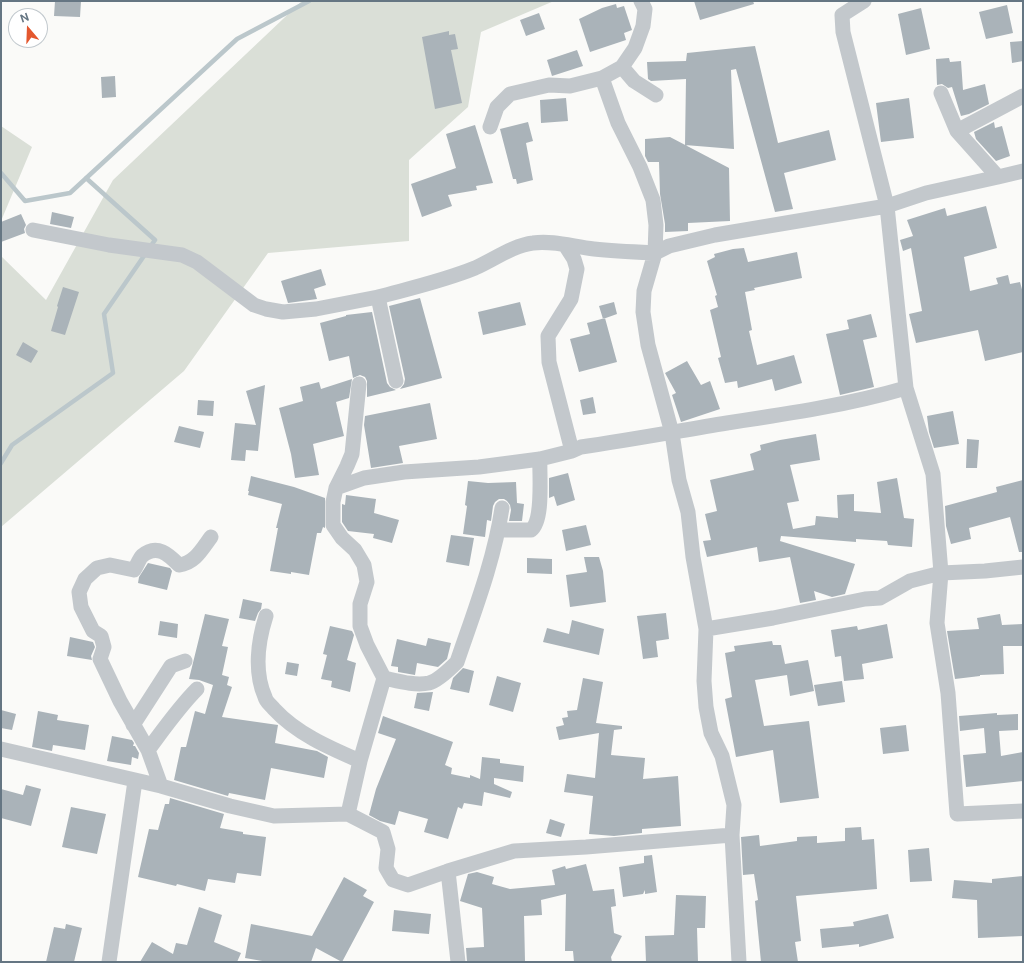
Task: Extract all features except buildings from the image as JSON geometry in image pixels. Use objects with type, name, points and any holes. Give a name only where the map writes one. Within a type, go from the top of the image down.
[{"type":"street","points":[[490,127],[497,107],[510,94],[549,85],[570,86],[602,78],[622,67],[635,48],[643,26],[645,9],[641,1]]},
{"type":"street","points":[[864,1],[842,16],[843,32],[887,206],[906,388],[933,474],[941,573],[937,623],[948,692],[957,814],[1023,811]]},
{"type":"street","points":[[622,67],[634,81],[656,95]]},
{"type":"street","points":[[602,78],[618,124],[640,167],[653,200],[656,226],[655,253],[644,291],[643,312],[648,345],[672,433],[679,480],[688,512],[693,557],[706,629],[704,682],[706,707],[711,733],[722,756],[734,805],[732,835],[739,962]]},
{"type":"street","points":[[941,93],[958,131],[998,177]]},
{"type":"street","points":[[958,131],[1023,96]]},
{"type":"street","points":[[33,230],[109,245],[182,255],[197,262],[254,304],[266,309],[282,312],[316,309],[378,297],[432,283],[475,268],[521,245],[545,242],[595,249],[655,253],[669,246],[715,235],[887,206],[926,193],[1023,171]]},
{"type":"street","points":[[565,245],[574,259],[576,269],[571,299],[548,336],[549,362],[572,451]]},
{"type":"street","points":[[378,297],[396,381]]},
{"type":"street","points":[[348,814],[360,761],[384,678],[367,645],[360,626],[360,604],[367,582],[364,565],[355,550],[342,538],[332,525],[333,502],[336,488],[348,466],[352,454],[359,384]]},
{"type":"street","points":[[336,488],[364,478],[404,472],[479,467],[540,459],[572,451],[581,447],[672,433],[875,397],[906,388]]},
{"type":"street","points":[[498,530],[531,530],[534,527],[537,521],[540,498],[540,459]]},
{"type":"street","points":[[384,678],[398,681],[430,683],[457,662],[490,561],[502,508]]},
{"type":"street","points":[[161,786],[148,750],[133,725],[100,659],[104,647],[101,636],[94,631],[81,607],[79,592],[85,579],[97,568],[110,565],[134,570],[142,556],[151,552],[159,550],[166,553],[179,566],[187,564],[196,558],[211,537]]},
{"type":"street","points":[[706,629],[773,618],[865,599],[880,598],[910,580],[941,573],[985,571],[1023,567]]},
{"type":"street","points":[[266,616],[260,636],[259,678],[265,699],[285,720],[326,746],[360,761]]},
{"type":"street","points":[[133,725],[171,666],[186,661]]},
{"type":"street","points":[[148,750],[182,704],[197,689]]},
{"type":"street","points":[[1,749],[161,786],[230,806],[274,816],[348,814],[383,832],[388,849],[386,868],[394,880],[408,885],[514,851],[586,847],[732,835]]},
{"type":"street","points":[[110,962],[135,780]]},
{"type":"street","points":[[448,871],[458,962]]},
{"type":"shaded area","points":[[302,1],[554,1],[481,32],[468,107],[409,160],[409,241],[268,253],[184,371],[1,527],[1,256],[46,300],[113,180]]},
{"type":"shaded area","points":[[1,126],[32,147],[1,221]]},
{"type":"waterway","points":[[1,173],[25,201],[70,193],[237,39],[309,1]]},
{"type":"waterway","points":[[86,178],[155,240],[150,247]]},
{"type":"waterway","points":[[1,463],[12,445],[113,373],[104,314],[146,253]]}]
